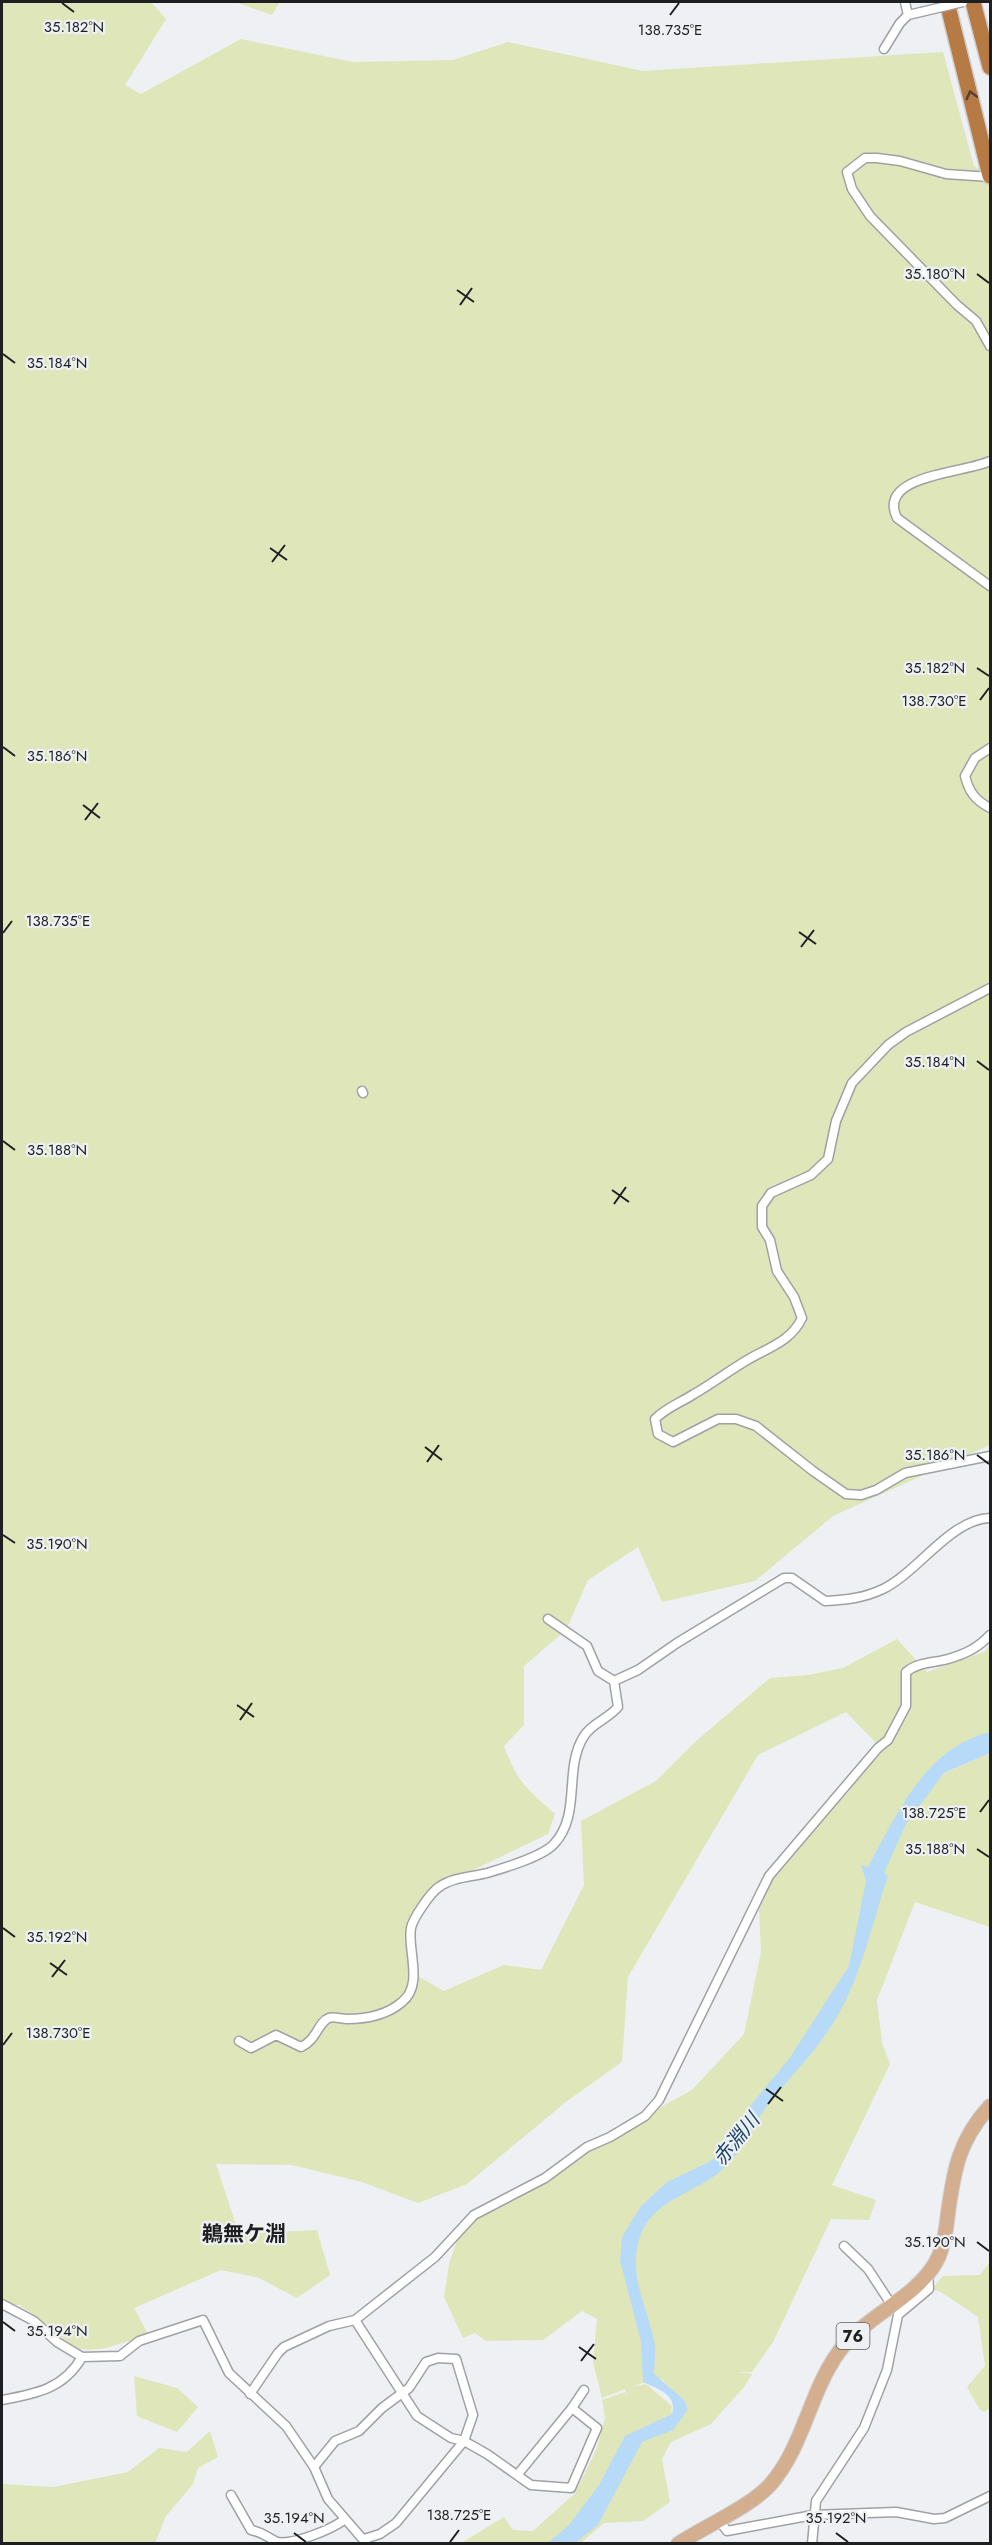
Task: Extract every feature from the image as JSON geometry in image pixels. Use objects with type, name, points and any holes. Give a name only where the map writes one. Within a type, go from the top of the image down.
[{"type":"highway","points":[[947,2],[990,177]]},
{"type":"highway","points":[[973,2],[990,67]]},
{"type":"main road","name":"76","points":[[678,2544],[692,2540],[717,2519],[756,2498],[769,2486],[787,2460],[831,2361],[847,2342],[928,2272],[940,2253],[944,2241],[955,2167],[962,2144],[990,2106]]},
{"type":"street","points":[[905,2],[908,15]]},
{"type":"street","points":[[885,49],[900,23],[908,15],[963,2]]},
{"type":"street","points":[[990,177],[964,177],[900,160],[877,158],[865,158],[847,172],[852,189],[870,216],[957,305],[976,321],[990,346]]},
{"type":"street","points":[[990,461],[919,479],[903,488],[894,501],[893,510],[897,518],[990,586]]},
{"type":"street","points":[[990,748],[975,758],[965,776],[969,792],[980,803],[990,808]]},
{"type":"street","points":[[990,988],[906,1032],[888,1045],[852,1083],[836,1121],[828,1159],[811,1175],[771,1193],[762,1206],[762,1227],[770,1240],[777,1271],[794,1298],[802,1318],[796,1330],[786,1339],[692,1395],[667,1407],[655,1419],[658,1434],[673,1442],[718,1419],[736,1419],[756,1426],[846,1494],[861,1496],[905,1473],[990,1455]]},
{"type":"street","points":[[614,1681],[638,1670],[677,1643],[784,1578],[792,1578],[825,1601],[862,1597],[885,1588],[954,1533],[970,1524],[990,1518]]},
{"type":"street","points":[[239,2041],[251,2048],[276,2036],[302,2047],[313,2040],[324,2021],[330,2017],[363,2019],[385,2012],[404,2002],[411,1987],[414,1970],[411,1927],[438,1887],[450,1880],[489,1872],[536,1855],[553,1845],[567,1824],[577,1751],[584,1736],[599,1720],[606,1718],[618,1707],[614,1681],[598,1671],[587,1646],[548,1619]]},
{"type":"street","points":[[250,2394],[284,2347],[329,2326],[355,2320],[435,2257],[474,2215],[545,2178],[587,2146],[610,2137],[645,2116],[659,2100],[769,1876],[878,1748],[888,1740],[906,1706],[906,1672],[912,1666],[947,1659],[979,1647],[990,1635]]},
{"type":"street","points":[[844,2247],[868,2269],[891,2304]]},
{"type":"street","points":[[812,2544],[816,2501],[864,2428],[887,2370],[898,2315],[929,2289],[928,2272]]},
{"type":"street","points":[[2,2304],[34,2321],[57,2342],[81,2357],[120,2356],[139,2341],[203,2320],[229,2373],[286,2426],[314,2467],[328,2499],[344,2520],[365,2541],[396,2523],[464,2441],[473,2415],[456,2359],[438,2358],[426,2362],[409,2388],[358,2431],[335,2441],[314,2467]]},
{"type":"street","points":[[355,2320],[417,2416],[452,2438],[464,2441],[518,2474],[531,2485],[571,2488],[597,2428],[572,2408]]},
{"type":"street","points":[[2,2400],[37,2394],[59,2384],[75,2370],[81,2357]]},
{"type":"street","points":[[518,2474],[584,2390]]},
{"type":"street","points":[[231,2495],[251,2530],[262,2532],[279,2543],[303,2541],[344,2520]]},
{"type":"street","points":[[717,2519],[727,2531],[813,2515],[896,2512],[934,2519],[945,2518],[990,2496]]},
{"type":"green space","points":[[2,2],[151,2],[166,19],[125,85],[141,94],[241,39],[353,62],[453,60],[508,42],[643,71],[943,52],[974,166],[990,175],[990,1445],[833,1516],[755,1581],[662,1602],[638,1547],[588,1580],[566,1630],[524,1666],[524,1725],[504,1746],[518,1777],[555,1814],[548,1834],[428,1892],[407,1920],[409,1971],[444,1991],[504,1965],[541,1970],[584,1885],[581,1821],[656,1781],[695,1742],[770,1678],[808,1675],[843,1668],[897,1639],[927,1672],[984,1652],[990,1645],[990,1737],[936,1777],[990,1753],[990,1927],[915,1902],[877,2000],[882,2043],[890,2064],[832,2185],[876,2200],[869,2220],[831,2219],[773,2342],[752,2372],[738,2372],[752,2374],[744,2387],[711,2424],[671,2442],[662,2459],[670,2502],[643,2521],[604,2523],[581,2543],[461,2543],[504,2517],[513,2530],[533,2531],[574,2494],[580,2483],[597,2448],[605,2418],[602,2400],[625,2392],[628,2398],[625,2389],[602,2398],[593,2362],[597,2319],[582,2311],[543,2340],[486,2341],[475,2333],[463,2338],[444,2297],[449,2264],[458,2237],[481,2212],[498,2209],[587,2147],[692,2090],[744,2034],[761,1952],[759,1909],[773,1877],[808,1833],[849,1792],[876,1743],[846,1712],[758,1755],[628,1977],[622,2062],[567,2101],[467,2184],[418,2203],[362,2182],[292,2165],[216,2164],[239,2234],[317,2230],[330,2275],[297,2298],[259,2278],[221,2270],[134,2308],[148,2334],[92,2350],[69,2343],[20,2306],[22,2305],[2,2305]],"holes":[[[653,2379],[663,2380],[679,2412],[671,2412],[672,2406],[646,2384],[632,2387]]]},
{"type":"green space","points":[[235,2],[280,2],[272,15]]},
{"type":"green space","points":[[990,2262],[990,2408],[984,2412],[980,2410],[967,2387],[985,2366],[978,2317],[941,2292],[932,2289],[943,2276],[980,2275]]},
{"type":"green space","points":[[134,2376],[177,2388],[198,2407],[177,2432],[137,2416]]},
{"type":"green space","points":[[210,2431],[218,2457],[198,2468],[193,2484],[166,2516],[155,2543],[2,2543],[2,2484],[54,2487],[128,2472],[159,2448],[187,2452]]},
{"type":"water","name":"赤淵川","points":[[990,1732],[990,1753],[944,1773],[906,1824],[884,1873],[888,1876],[857,1974],[830,2028],[767,2106],[738,2153],[726,2166],[703,2183],[664,2206],[645,2226],[636,2254],[636,2268],[655,2346],[654,2374],[684,2400],[688,2410],[673,2430],[642,2442],[598,2525],[575,2543],[548,2543],[569,2525],[599,2485],[625,2436],[672,2414],[673,2407],[669,2397],[643,2382],[641,2342],[620,2260],[622,2237],[641,2206],[667,2182],[707,2163],[723,2152],[750,2106],[789,2059],[849,1966],[866,1881],[861,1865],[868,1867],[902,1805],[930,1768],[948,1752],[967,1740]]},
{"type":"district","name":"鵜無ケ淵","points":[[244,2234]]}]
